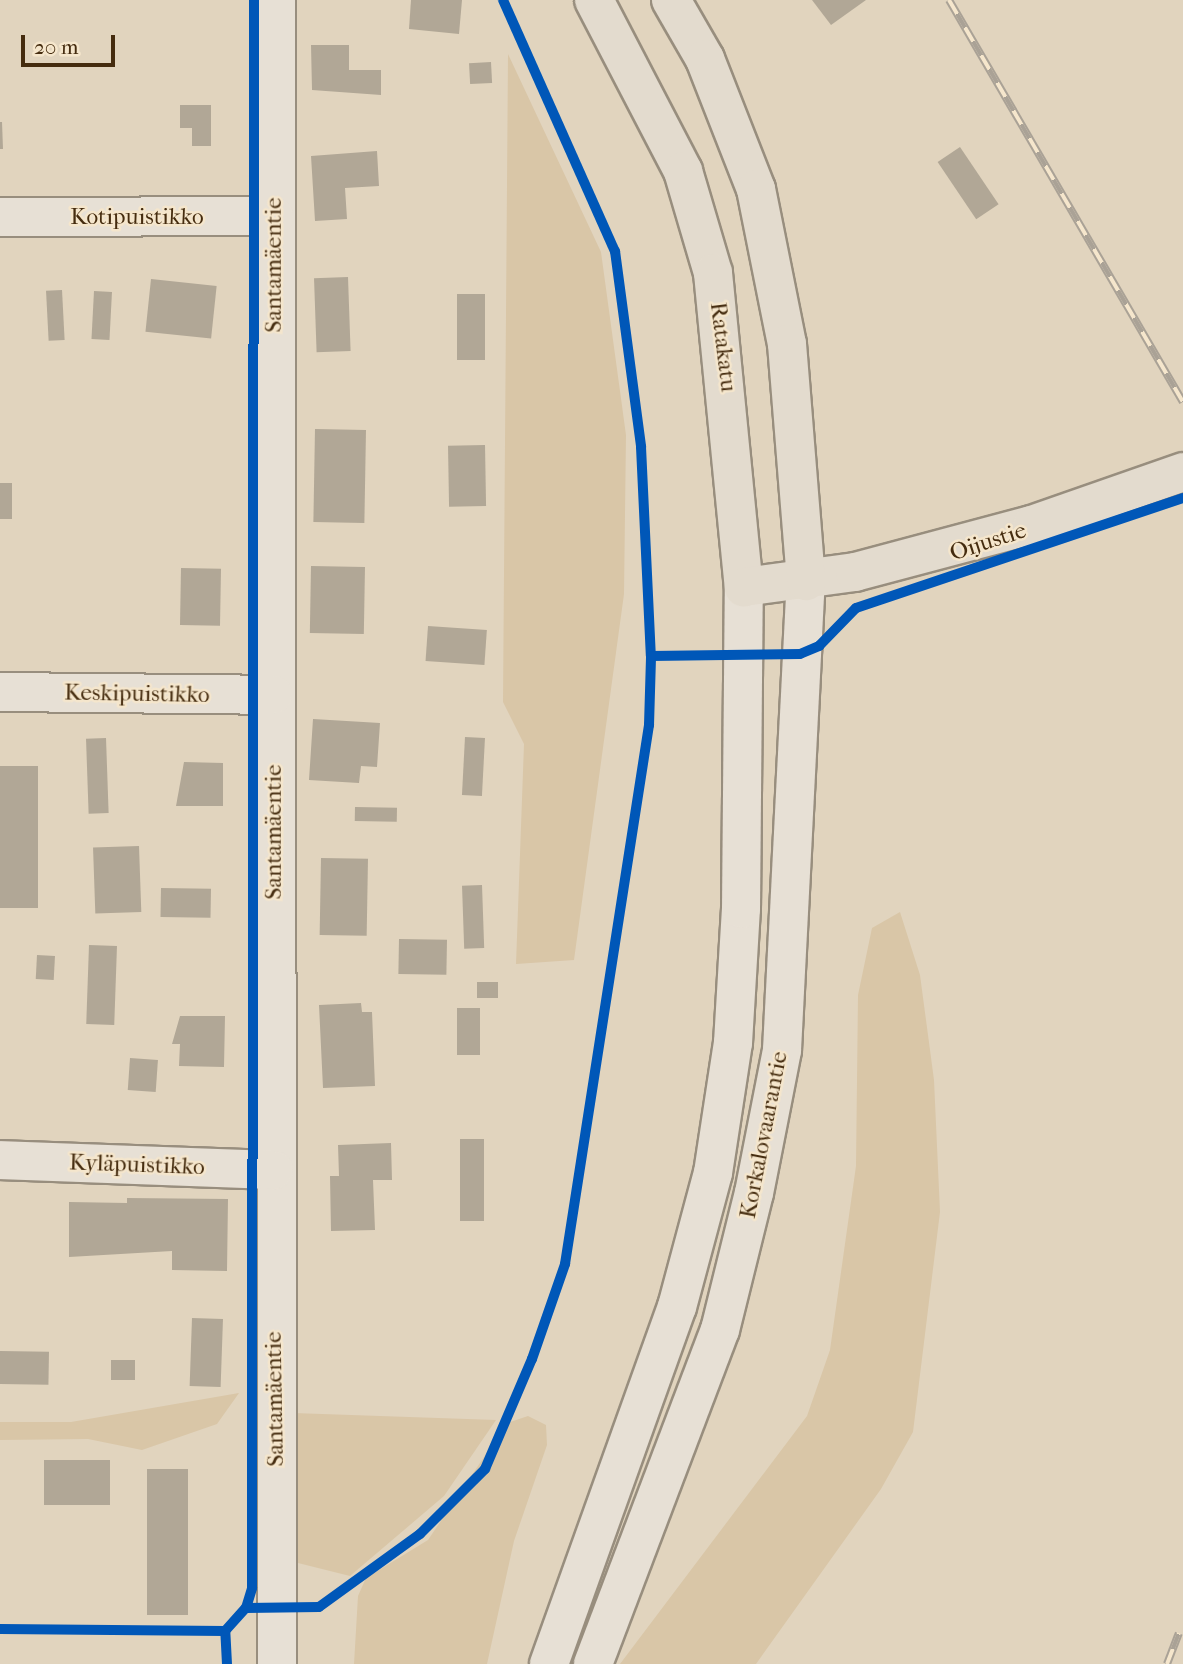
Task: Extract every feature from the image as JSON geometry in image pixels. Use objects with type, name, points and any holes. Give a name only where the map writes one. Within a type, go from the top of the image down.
[{"type":"main road","name":"Ratakatu","points":[[594,0],[683,171],[713,273],[744,587]]},
{"type":"main road","points":[[671,0],[705,60],[756,189],[786,344],[806,581]]},
{"type":"main road","name":"Oijustie","points":[[744,587],[806,581],[1032,525],[1183,472]]},
{"type":"street","name":"Santamäentie","points":[[276,0],[273,695],[277,1664]]},
{"type":"street","name":"Kotipuistikko","points":[[0,217],[274,216]]},
{"type":"street","name":"Korkalovaarantie","points":[[593,1664],[720,1331],[754,1193],[782,1050],[806,581]]},
{"type":"street","name":"Ratakatu","points":[[744,587],[745,720]]},
{"type":"street","name":"Keskipuistikko","points":[[0,692],[273,695]]},
{"type":"street","name":"Korkalovaarantie","points":[[549,1664],[664,1346],[713,1173],[733,1043],[745,720]]},
{"type":"street","name":"Kyläpuistikko","points":[[0,1160],[274,1170]]},
{"type":"shaded area","points":[[508,54],[601,252],[626,435],[624,594],[574,960],[516,964],[524,744],[503,702]]},
{"type":"shaded area","points":[[900,912],[920,975],[934,1080],[940,1212],[913,1432],[881,1489],[756,1664],[620,1664],[807,1416],[830,1350],[856,1166],[858,995],[872,928]]},
{"type":"shaded area","points":[[239,1393],[217,1424],[142,1450],[88,1439],[0,1440],[0,1422],[71,1422]]},
{"type":"shaded area","points":[[293,1413],[496,1420],[444,1496],[350,1576],[298,1563]]},
{"type":"shaded area","points":[[528,1416],[546,1425],[547,1445],[514,1541],[487,1664],[354,1664],[358,1596],[366,1578],[428,1540],[507,1423]]},
{"type":"building","points":[[411,0],[462,0],[459,34],[409,29]]},
{"type":"building","points":[[812,0],[866,0],[831,25]]},
{"type":"building","points":[[311,45],[349,45],[349,70],[381,70],[381,95],[312,90]]},
{"type":"building","points":[[491,62],[492,83],[470,84],[469,63]]},
{"type":"building","points":[[180,105],[211,105],[211,146],[192,146],[192,128],[180,128]]},
{"type":"building","points":[[2,122],[3,149],[0,149]]},
{"type":"building","points":[[960,147],[999,204],[976,219],[938,162]]},
{"type":"building","points":[[377,151],[379,186],[345,188],[347,219],[315,221],[311,156]]},
{"type":"building","points":[[348,277],[351,351],[317,352],[314,278]]},
{"type":"building","points":[[151,279],[217,286],[211,339],[145,332]]},
{"type":"building","points":[[62,290],[65,340],[49,341],[46,291]]},
{"type":"building","points":[[94,291],[112,292],[109,340],[91,339]]},
{"type":"building","points":[[457,294],[485,294],[485,360],[457,360]]},
{"type":"building","points":[[315,429],[366,430],[364,523],[313,522]]},
{"type":"building","points":[[485,445],[486,506],[449,507],[448,446]]},
{"type":"building","points":[[0,483],[12,483],[12,519],[0,519]]},
{"type":"building","points":[[311,566],[365,567],[364,634],[310,633]]},
{"type":"building","points":[[181,568],[221,569],[220,626],[180,625]]},
{"type":"building","points":[[428,626],[487,630],[484,665],[426,661]]},
{"type":"building","points":[[313,719],[380,723],[377,767],[361,766],[359,783],[309,780]]},
{"type":"building","points":[[465,737],[485,738],[482,796],[462,795]]},
{"type":"building","points":[[106,738],[109,813],[89,814],[86,739]]},
{"type":"building","points":[[184,762],[223,763],[223,806],[176,806]]},
{"type":"building","points":[[0,766],[38,766],[38,908],[0,908]]},
{"type":"building","points":[[355,807],[397,808],[397,822],[355,821]]},
{"type":"building","points":[[139,846],[141,912],[95,914],[93,848]]},
{"type":"building","points":[[321,858],[368,859],[367,936],[320,935]]},
{"type":"building","points":[[482,885],[484,948],[464,949],[462,886]]},
{"type":"building","points":[[161,888],[211,889],[210,918],[160,917]]},
{"type":"building","points":[[399,939],[447,940],[446,975],[398,974]]},
{"type":"building","points":[[89,945],[117,946],[114,1025],[86,1024]]},
{"type":"building","points":[[37,955],[55,956],[54,980],[36,979]]},
{"type":"building","points":[[477,982],[498,982],[498,998],[477,998]]},
{"type":"building","points":[[361,1003],[362,1012],[372,1012],[375,1086],[323,1088],[319,1005]]},
{"type":"building","points":[[457,1008],[480,1008],[480,1055],[457,1055]]},
{"type":"building","points":[[180,1016],[225,1016],[224,1067],[179,1066],[180,1044],[172,1044]]},
{"type":"building","points":[[130,1058],[158,1060],[156,1092],[128,1090]]},
{"type":"building","points":[[460,1139],[484,1139],[484,1221],[460,1221]]},
{"type":"building","points":[[391,1143],[392,1180],[373,1180],[375,1230],[331,1231],[330,1176],[339,1176],[338,1145]]},
{"type":"building","points":[[127,1198],[228,1199],[227,1271],[172,1270],[172,1251],[69,1257],[69,1202],[127,1203]]},
{"type":"building","points":[[192,1318],[223,1319],[221,1387],[190,1386]]},
{"type":"building","points":[[0,1351],[49,1352],[48,1385],[0,1384]]},
{"type":"building","points":[[111,1360],[135,1360],[135,1380],[111,1380]]},
{"type":"building","points":[[44,1460],[110,1460],[110,1505],[44,1505]]},
{"type":"building","points":[[147,1469],[188,1469],[188,1615],[147,1615]]},
{"type":"railway","points":[[949,0],[1183,402]]},
{"type":"railway","points":[[1167,1664],[1179,1633]]},
{"type":"cycle path","points":[[227,1664],[225,1631],[246,1608],[252,1588],[254,0]]},
{"type":"cycle path","points":[[503,0],[615,251],[641,447],[651,656],[800,654],[819,646],[856,608],[1183,498]]},
{"type":"cycle path","points":[[246,1608],[319,1607],[420,1534],[485,1469],[532,1359],[565,1264],[649,725],[651,656]]},
{"type":"cycle path","points":[[0,1629],[225,1631]]}]
